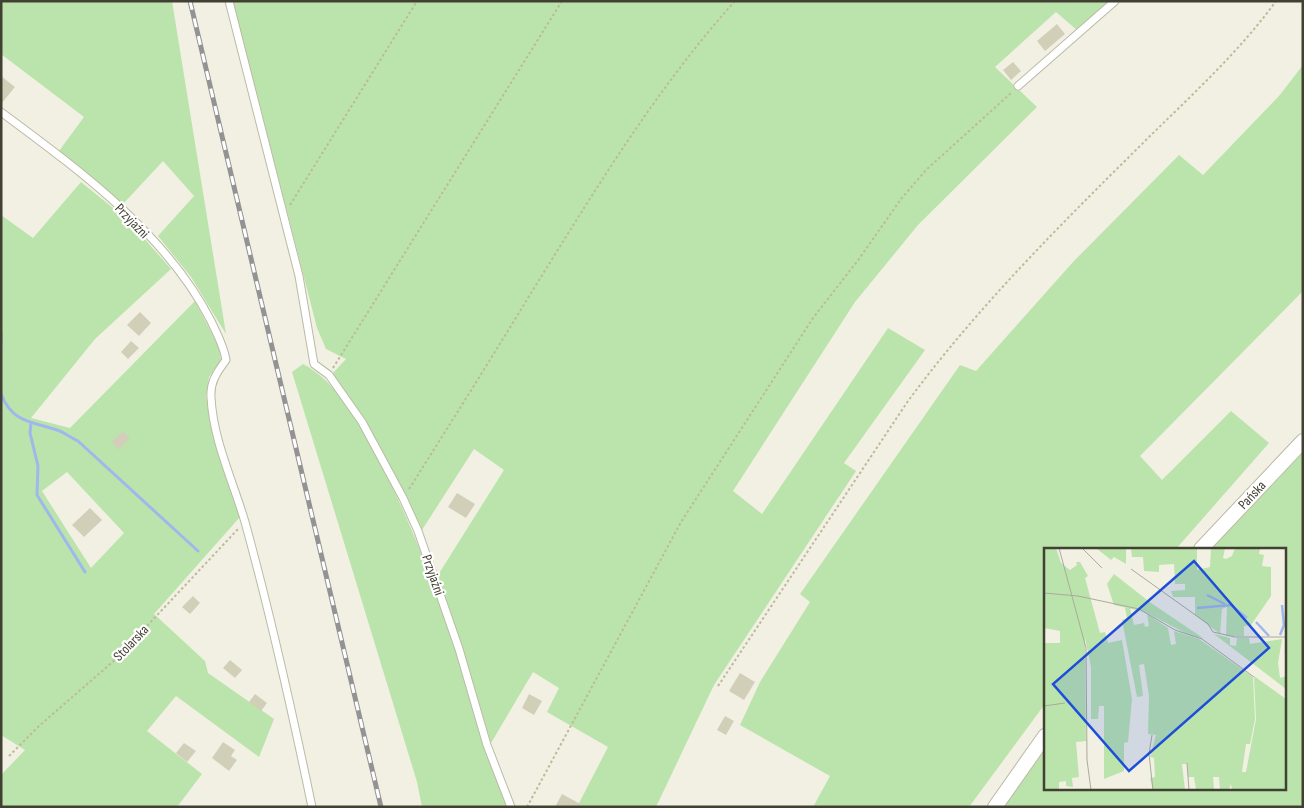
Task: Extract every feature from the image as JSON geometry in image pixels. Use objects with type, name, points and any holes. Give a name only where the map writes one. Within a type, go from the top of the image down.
[{"type":"street","name":"Pańska","points":[[1202,548],[1303,441]]},
{"type":"street","points":[[994,807],[1044,737]]},
{"type":"lane","points":[[229,1],[283,216]]},
{"type":"lane","points":[[1018,86],[1115,1]]},
{"type":"lane","name":"Przyjaźni","points":[[1,112],[89,180],[132,218],[186,280],[202,303],[225,349],[226,360],[212,380],[210,395],[213,415],[245,522]]},
{"type":"lane","name":"Przyjaźni","points":[[283,216],[299,276],[314,364],[329,375],[362,422],[403,498],[431,566],[459,649],[487,745],[511,807]]},
{"type":"lane","points":[[245,522],[290,698],[312,807]]},
{"type":"path","points":[[283,216],[417,1]]},
{"type":"path","points":[[329,375],[562,1]]},
{"type":"path","points":[[403,498],[589,197],[649,108],[703,37],[734,1]]},
{"type":"path","points":[[718,686],[908,401],[937,361],[1016,270],[1230,56],[1276,1]]},
{"type":"path","points":[[527,807],[681,522],[813,318],[859,259],[901,199],[926,170],[1018,86]]},
{"type":"path","name":"Stolarska","points":[[9,756],[39,726],[116,658],[245,522]]},
{"type":"green space","points":[[1,1],[172,1],[226,334],[191,277],[158,236],[194,196],[163,161],[123,204],[59,151],[84,117],[1,54]]},
{"type":"green space","points":[[233,1],[1110,1],[1078,31],[1056,12],[995,67],[1037,107],[918,225],[855,302],[733,491],[762,514],[888,328],[925,350],[844,463],[856,471],[714,685],[656,807],[577,807],[608,747],[547,712],[559,688],[533,672],[491,743],[463,649],[438,575],[504,470],[474,449],[422,530],[380,450],[332,374],[346,359],[326,349],[317,328]]},
{"type":"green space","points":[[1303,65],[1303,291],[1140,456],[1162,480],[1231,411],[1269,443],[1177,548],[1044,548],[1044,705],[969,807],[813,807],[830,776],[740,725],[760,682],[810,602],[800,594],[960,365],[976,371],[1073,262],[1179,155],[1203,175],[1279,96]]},
{"type":"green space","points":[[81,182],[128,220],[171,269],[95,339],[31,418],[70,428],[195,301],[219,347],[221,360],[209,377],[206,397],[240,517],[154,614],[205,661],[208,673],[274,719],[259,757],[176,696],[147,731],[202,774],[177,807],[1,807],[1,775],[25,750],[1,735],[1,215],[33,238]],"holes":[[[67,472],[124,533],[91,568],[42,491]]]},
{"type":"green space","points":[[303,364],[326,381],[345,403],[368,440],[399,502],[439,601],[507,807],[422,807],[417,782],[292,372]]},
{"type":"green space","points":[[1303,449],[1303,807],[1001,807],[1044,746],[1044,790],[1286,790],[1286,548],[1209,548]]},
{"type":"building","points":[[1057,24],[1065,34],[1045,51],[1037,41]]},
{"type":"building","points":[[1013,62],[1021,71],[1011,80],[1003,70]]},
{"type":"building","points":[[1,76],[15,87],[1,104]]},
{"type":"building","points":[[140,312],[151,323],[139,336],[127,325]]},
{"type":"building","points":[[131,341],[139,348],[128,359],[121,352]]},
{"type":"building","points":[[123,431],[130,438],[119,450],[111,442]]},
{"type":"building","points":[[457,493],[475,504],[466,518],[448,507]]},
{"type":"building","points":[[90,508],[102,520],[84,537],[72,525]]},
{"type":"building","points":[[193,596],[200,603],[190,614],[182,607]]},
{"type":"building","points":[[230,660],[242,670],[235,678],[223,668]]},
{"type":"building","points":[[740,673],[755,682],[744,700],[729,691]]},
{"type":"building","points":[[255,694],[267,703],[261,711],[249,702]]},
{"type":"building","points":[[529,694],[542,701],[534,715],[522,708]]},
{"type":"building","points":[[725,716],[734,721],[726,735],[717,730]]},
{"type":"building","points":[[223,742],[235,750],[231,756],[237,760],[229,771],[212,758]]},
{"type":"building","points":[[184,743],[196,751],[187,762],[176,753]]},
{"type":"building","points":[[562,794],[586,807],[555,807]]},
{"type":"waterway","points":[[1,332],[1,344]]},
{"type":"waterway","points":[[1,394],[11,411],[23,420],[60,431],[78,441],[198,551]]},
{"type":"waterway","points":[[31,423],[30,433],[38,466],[37,495],[85,572]]},
{"type":"railway","points":[[190,1],[381,807]]}]
